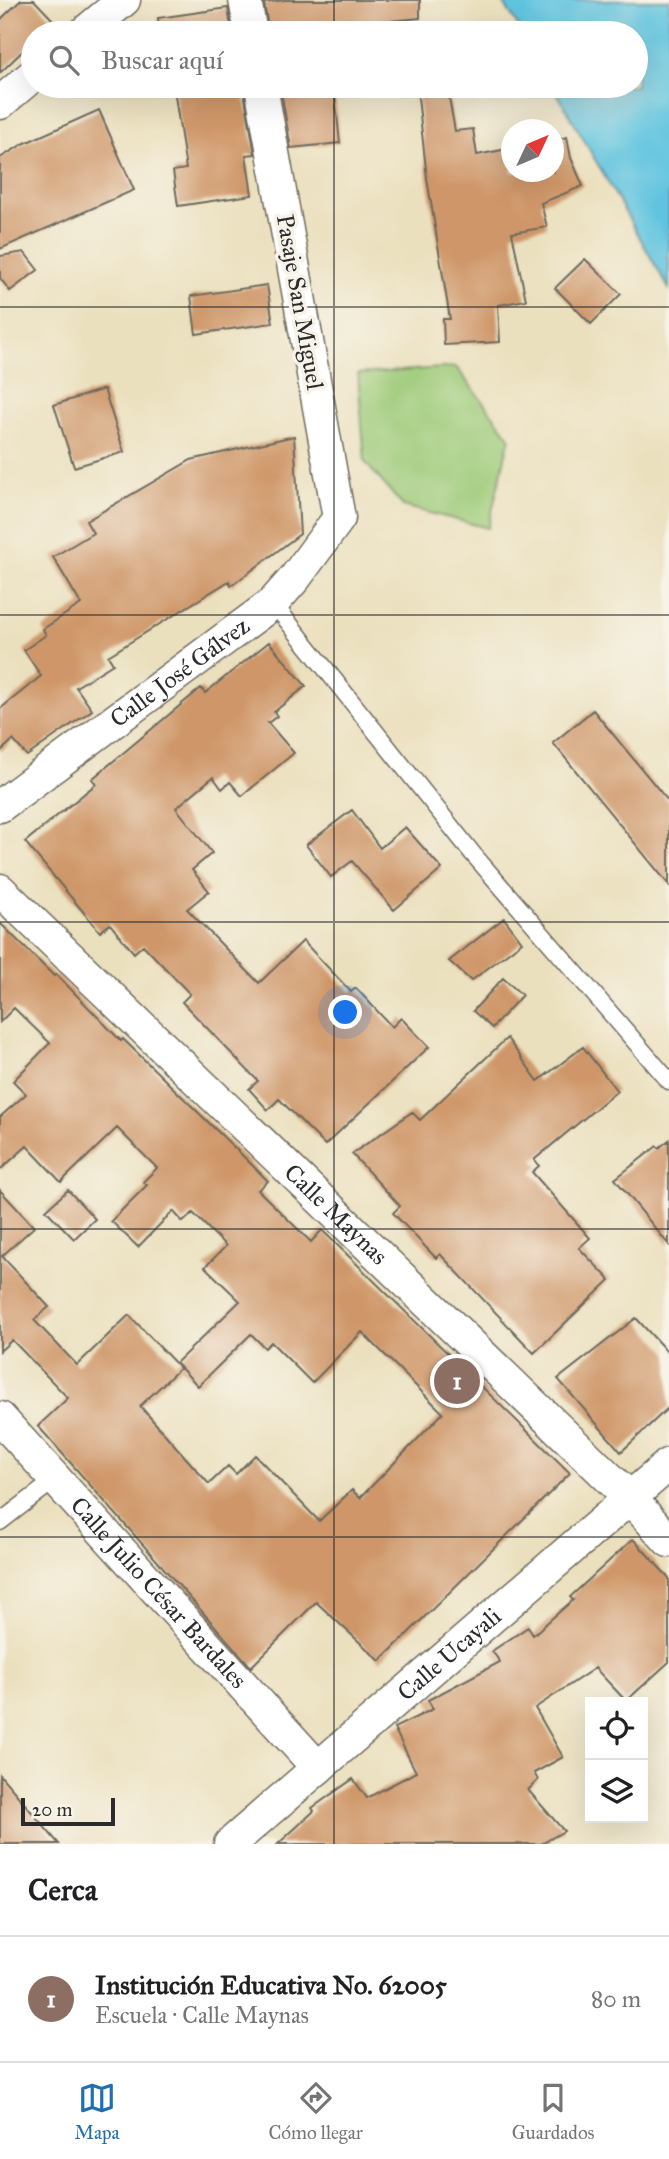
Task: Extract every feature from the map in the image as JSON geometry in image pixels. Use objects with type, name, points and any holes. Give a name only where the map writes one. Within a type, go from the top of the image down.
[{"type":"street","points":[[99,21],[124,0]]},
{"type":"street","points":[[245,0],[249,21]]},
{"type":"street","points":[[0,103],[21,85]]},
{"type":"street","name":"Pasaje San Miguel","points":[[263,98],[339,517]]},
{"type":"street","name":"Calle José Gálvez","points":[[0,806],[273,603],[295,578],[339,517]]},
{"type":"street","name":"Calle Maynas","points":[[0,890],[631,1499],[669,1541]]},
{"type":"street","name":"Calle Julio César Bardales","points":[[0,1418],[318,1768]]},
{"type":"street","name":"Calle Ucayali","points":[[230,1844],[669,1464]]},
{"type":"lane","points":[[273,603],[473,854],[669,1081]]},
{"type":"lane","points":[[0,1522],[55,1479]]},
{"type":"green space","points":[[456,367],[510,437],[488,528],[403,506],[365,462],[358,374]]},
{"type":"water","points":[[502,0],[669,0],[669,289],[560,98],[648,98],[648,21],[515,21]]},
{"type":"building","points":[[21,0],[34,0],[54,21],[21,21],[21,53],[0,73],[0,20]]},
{"type":"building","points":[[284,0],[420,0],[420,18],[389,21],[267,21],[264,3]]},
{"type":"building","points":[[228,8],[230,21],[158,21],[158,18]]},
{"type":"building","points":[[175,98],[245,98],[255,154],[246,155],[252,195],[178,206],[173,171],[186,169]]},
{"type":"building","points":[[282,98],[335,98],[340,143],[291,148]]},
{"type":"building","points":[[418,98],[449,98],[455,131],[473,129],[477,155],[501,150],[501,182],[564,182],[564,138],[567,137],[571,158],[583,186],[541,203],[547,227],[512,233],[526,300],[498,305],[500,342],[444,345],[443,319],[450,319],[427,178]]},
{"type":"building","points":[[99,110],[134,190],[0,249],[0,158],[23,144]]},
{"type":"building","points":[[24,252],[38,270],[10,291],[0,278],[0,256]]},
{"type":"building","points":[[585,259],[621,294],[591,324],[555,288]]},
{"type":"building","points":[[267,285],[273,323],[196,334],[191,296]]},
{"type":"building","points":[[104,389],[124,452],[74,467],[54,405]]},
{"type":"building","points":[[294,436],[300,534],[231,586],[229,581],[108,656],[113,664],[76,687],[92,710],[27,756],[13,740],[0,752],[0,709],[41,676],[24,650],[46,635],[43,629],[81,604],[53,557],[93,533],[86,521],[191,460]]},
{"type":"building","points":[[269,642],[306,686],[274,712],[277,716],[268,723],[294,753],[242,796],[230,782],[222,789],[213,777],[176,808],[212,853],[192,870],[209,891],[187,909],[259,983],[303,941],[351,992],[356,988],[392,1027],[401,1018],[429,1047],[325,1145],[279,1099],[268,1110],[249,1089],[258,1081],[182,1002],[190,994],[143,945],[134,953],[110,924],[100,932],[25,842],[96,784],[92,779],[201,688],[205,693]]},
{"type":"building","points":[[593,710],[669,802],[669,885],[553,743]]},
{"type":"building","points":[[352,810],[380,848],[405,827],[442,869],[394,910],[352,861],[331,877],[306,845]]},
{"type":"building","points":[[504,918],[522,942],[471,981],[449,961]]},
{"type":"building","points":[[0,923],[268,1181],[258,1190],[311,1242],[322,1230],[570,1473],[380,1661],[316,1602],[251,1667],[38,1426],[68,1398],[12,1340],[0,1351],[0,1190],[34,1227],[2,1256],[49,1307],[34,1320],[77,1365],[129,1315],[180,1368],[140,1406],[209,1484],[228,1466],[236,1474],[255,1455],[319,1521],[352,1490],[360,1498],[443,1413],[362,1332],[312,1383],[271,1342],[265,1348],[251,1334],[198,1386],[176,1363],[240,1301],[205,1267],[226,1246],[193,1213],[183,1222],[173,1211],[138,1247],[111,1221],[147,1185],[143,1182],[157,1168],[117,1128],[61,1182],[27,1146],[0,1170],[0,1117],[26,1094],[13,1081],[50,1043],[14,1008],[0,1022]]},
{"type":"building","points":[[503,978],[522,995],[492,1028],[473,1011]]},
{"type":"building","points":[[507,1038],[538,1081],[583,1047],[617,1091],[534,1160],[539,1166],[532,1172],[590,1238],[579,1248],[610,1280],[534,1353],[440,1254],[436,1258],[393,1213],[400,1206],[352,1154],[412,1112],[420,1120]]},
{"type":"building","points":[[669,1140],[669,1245],[615,1179],[657,1146],[659,1148]]},
{"type":"building","points":[[68,1190],[95,1219],[74,1239],[46,1210]]},
{"type":"building","points":[[636,1318],[669,1354],[669,1407],[621,1452],[558,1379]]},
{"type":"building","points":[[633,1539],[669,1578],[669,1662],[630,1697],[622,1697],[595,1668],[535,1708],[563,1757],[534,1773],[538,1780],[528,1790],[564,1831],[541,1844],[278,1844],[314,1811],[312,1808],[353,1779],[367,1798],[416,1772],[394,1728],[433,1709],[428,1700],[500,1662],[492,1651],[528,1627],[533,1635],[573,1600],[570,1597]]},
{"type":"building","points":[[0,1775],[59,1844],[0,1844]]},
{"type":"place","name":"Institución Educativa No. 62005","points":[[457,1381]]}]
